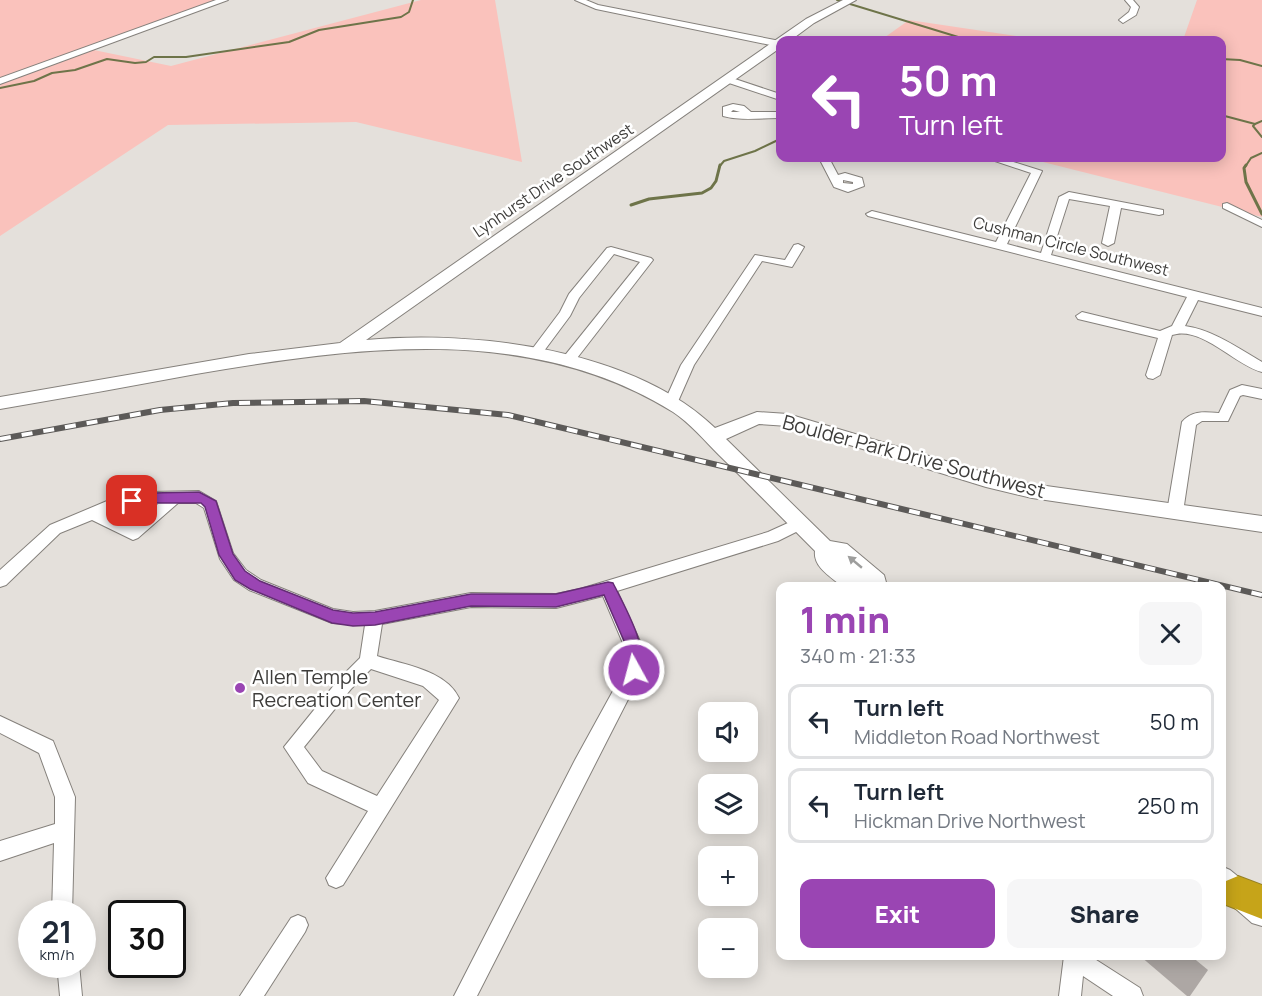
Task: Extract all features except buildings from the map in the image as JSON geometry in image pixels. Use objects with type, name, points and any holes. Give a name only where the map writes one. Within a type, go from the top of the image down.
[{"type":"street","points":[[0,81],[224,0]]},
{"type":"street","points":[[579,0],[596,7],[776,43]]},
{"type":"street","points":[[790,36],[826,11],[851,0]]},
{"type":"street","points":[[1123,20],[1133,13],[1135,7],[1130,0]]},
{"type":"street","name":"Lynhurst Drive Southwest","points":[[346,346],[776,47]]},
{"type":"street","points":[[729,80],[776,96]]},
{"type":"street","points":[[745,115],[776,115]]},
{"type":"street","points":[[826,162],[834,177],[837,178]]},
{"type":"street","points":[[1000,246],[1036,171],[1008,162]]},
{"type":"street","points":[[1046,257],[1064,197],[1079,196],[1159,212]]},
{"type":"street","points":[[1108,243],[1116,204]]},
{"type":"street","points":[[1227,206],[1262,224]]},
{"type":"street","name":"Cushman Circle Southwest","points":[[872,214],[1262,312]]},
{"type":"street","points":[[671,403],[688,365],[759,257],[788,264],[798,247]]},
{"type":"street","points":[[536,352],[566,313],[573,297],[611,250],[647,260],[569,359]]},
{"type":"street","points":[[1178,328],[1195,294]]},
{"type":"street","points":[[1082,316],[1165,336]]},
{"type":"street","points":[[384,319],[391,335],[408,344]]},
{"type":"street","points":[[1154,375],[1166,332],[1178,328],[1207,337],[1262,368]]},
{"type":"street","points":[[0,404],[250,359],[346,346],[484,345],[536,352],[569,359],[606,371],[671,403],[712,437],[825,549],[840,550],[877,582]]},
{"type":"street","points":[[1175,512],[1189,422],[1200,416],[1223,418],[1235,393],[1242,390],[1262,393]]},
{"type":"street","name":"Boulder Park Drive Southwest","points":[[712,437],[757,418],[788,420],[987,480],[1032,491],[1262,524]]},
{"type":"street","points":[[0,580],[55,529],[112,505],[152,498],[199,497],[211,505],[226,555],[240,575],[255,585],[332,616],[353,619],[375,618],[471,600],[556,601],[608,588],[773,537],[800,524]]},
{"type":"street","points":[[92,513],[133,534],[174,498]]},
{"type":"street","points":[[825,549],[824,559],[851,582]]},
{"type":"street","points":[[465,996],[582,766],[634,670],[634,648],[608,588]]},
{"type":"street","points":[[375,618],[369,661],[345,684],[293,747],[315,777],[381,807]]},
{"type":"street","points":[[336,878],[450,698],[429,680],[369,661]]},
{"type":"street","points":[[0,724],[46,747],[65,797],[62,900]]},
{"type":"street","points":[[0,851],[64,830]]},
{"type":"street","points":[[251,996],[298,925]]},
{"type":"street","points":[[1070,996],[1075,960]]},
{"type":"street","points":[[1079,960],[1132,996]]},
{"type":"street","points":[[69,978],[71,996]]},
{"type":"shaded area","points":[[0,0],[225,0],[89,49],[171,66],[421,0],[495,0],[522,162],[356,122],[168,125],[0,236]]},
{"type":"shaded area","points":[[1197,0],[1262,0],[1262,217],[1043,162],[1226,162],[1226,36],[1184,36]]},
{"type":"shaded area","points":[[909,20],[1017,36],[887,36]]},
{"type":"waterway","points":[[0,88],[34,81],[52,73],[75,70],[107,59],[135,63],[146,62],[154,57],[186,57],[289,42],[319,30],[401,17],[409,12],[413,0]]},
{"type":"waterway","points":[[837,0],[955,36]]},
{"type":"waterway","points":[[1226,59],[1240,60],[1262,66]]},
{"type":"waterway","points":[[1226,116],[1255,124]]},
{"type":"waterway","points":[[1255,124],[1262,121]]},
{"type":"waterway","points":[[1255,124],[1253,126],[1262,137]]},
{"type":"waterway","points":[[720,166],[724,161],[755,151],[776,141]]},
{"type":"waterway","points":[[1245,167],[1251,158],[1262,153]]},
{"type":"waterway","points":[[1246,165],[1244,168],[1246,182],[1262,214]]},
{"type":"waterway","points":[[631,205],[649,199],[702,193],[711,188],[716,181],[720,166]]},
{"type":"railway","points":[[0,439],[160,410],[233,403],[364,401],[508,415],[1208,582]]},
{"type":"railway","points":[[1226,586],[1262,595]]},
{"type":"place","name":"Allen Temple Recreation Center","points":[[240,688]]},
{"type":"route","points":[[132,501],[152,498],[199,497],[205,500],[211,505],[226,555],[240,575],[255,585],[332,616],[353,619],[375,618],[471,600],[556,601],[608,588],[634,648],[634,670]]}]
